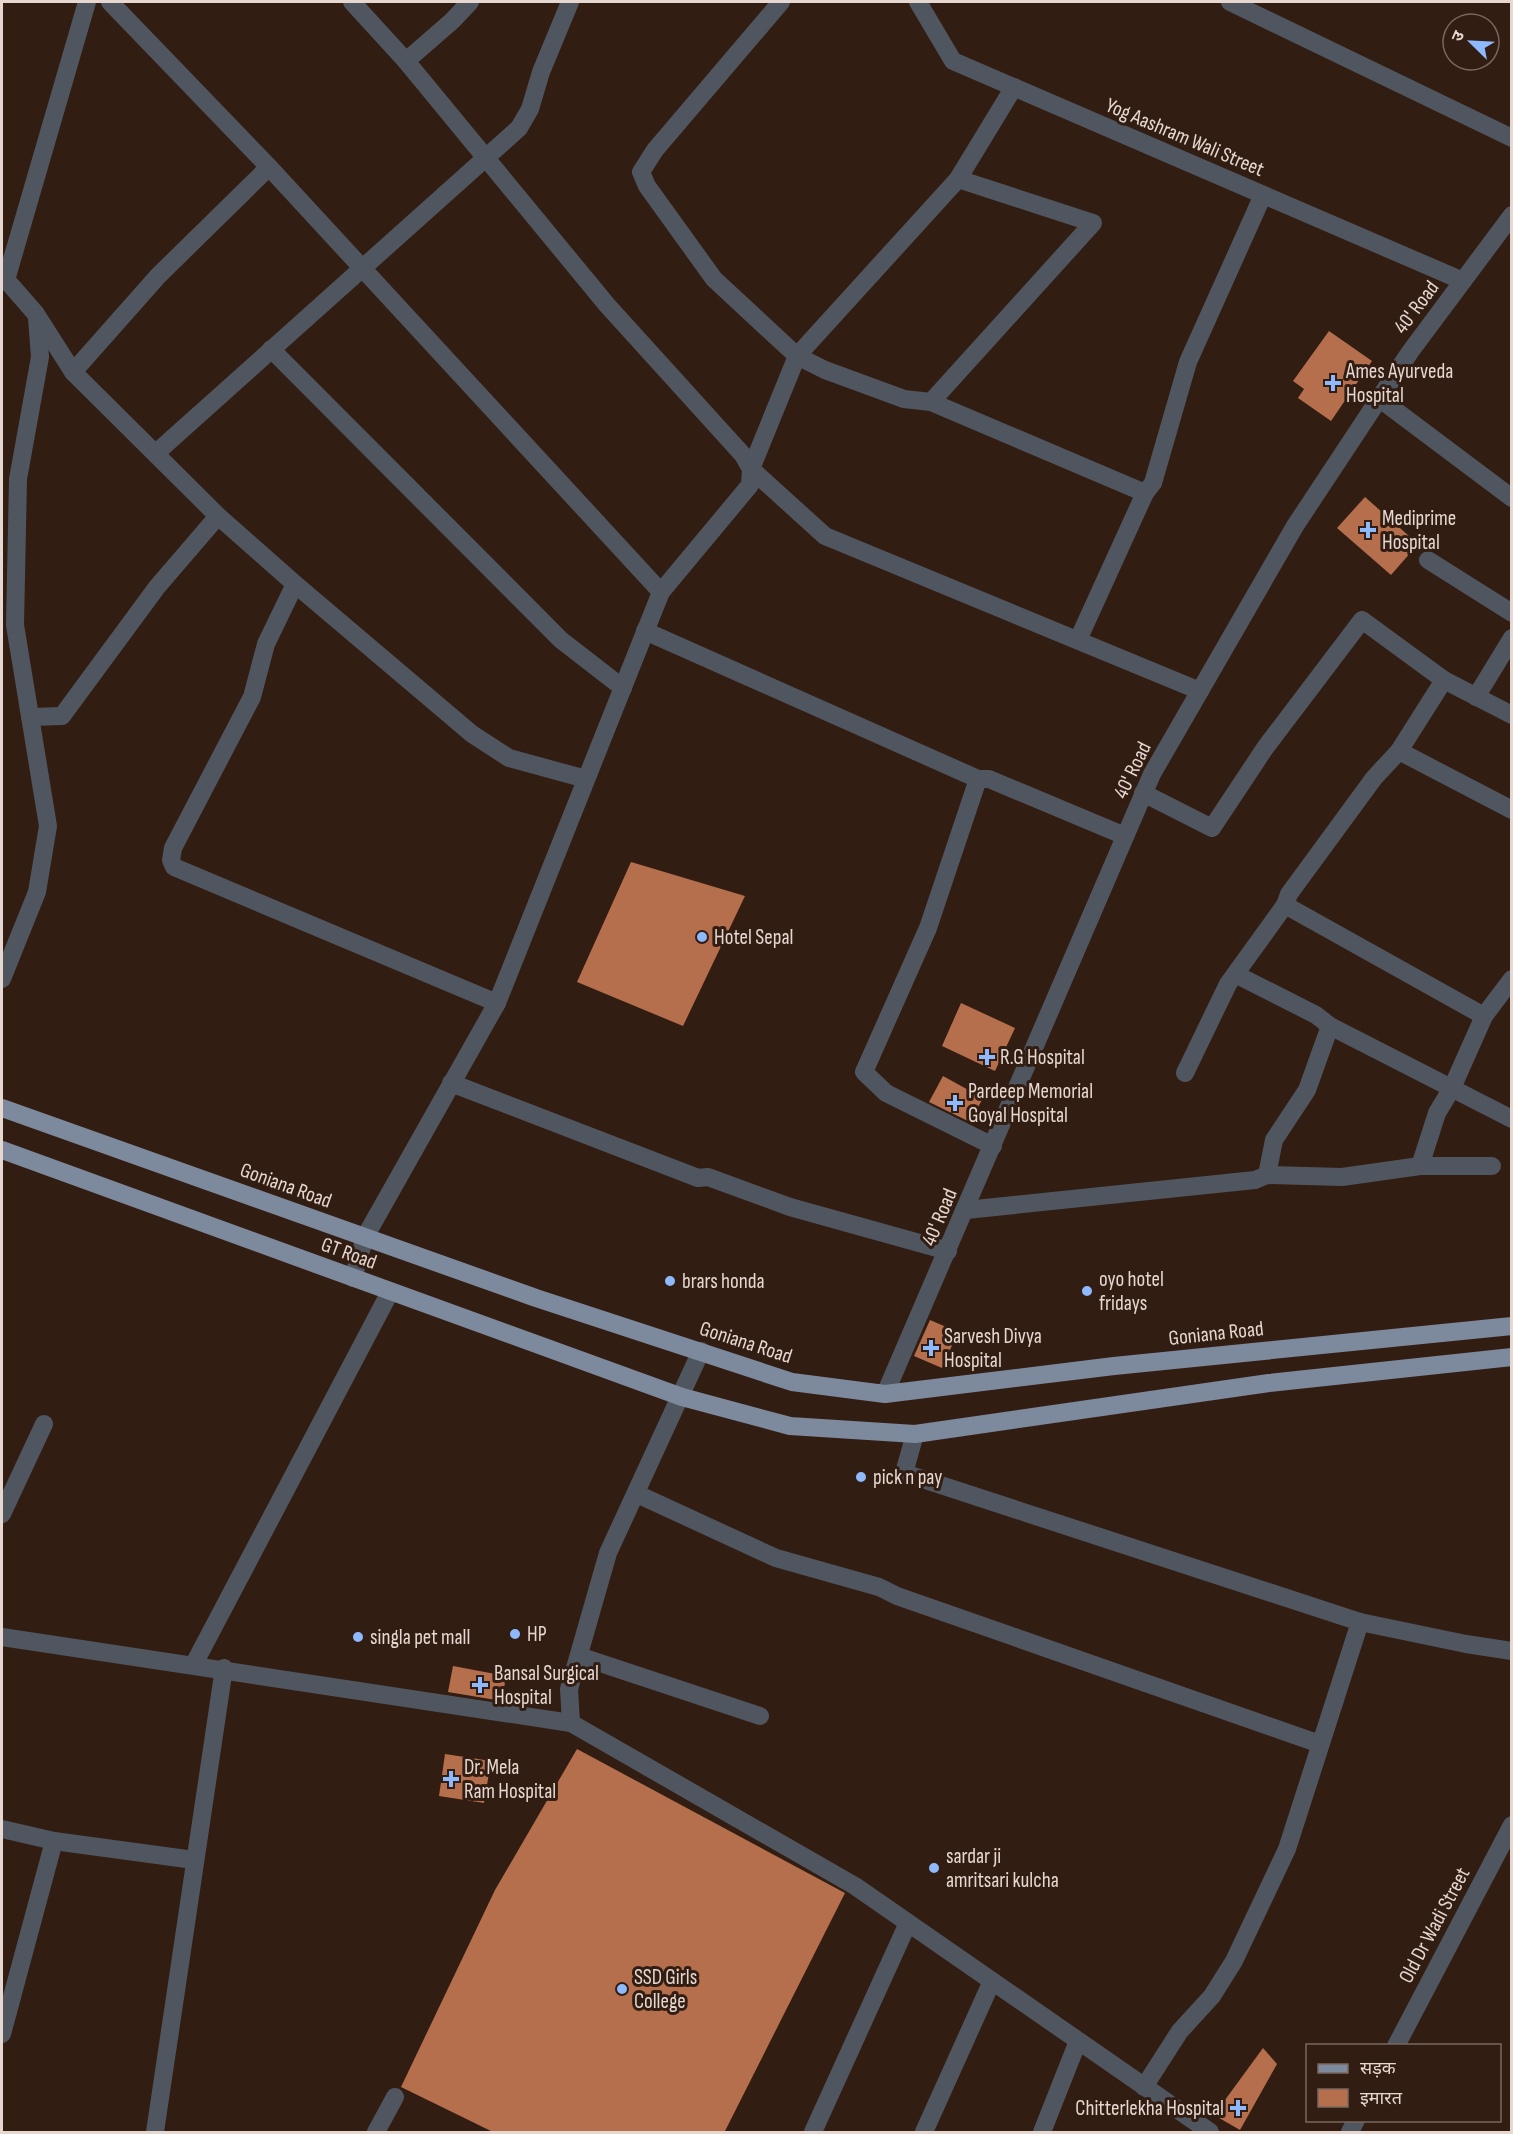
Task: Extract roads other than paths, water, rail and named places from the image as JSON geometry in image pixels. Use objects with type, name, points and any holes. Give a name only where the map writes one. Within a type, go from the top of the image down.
[{"type":"main road","name":"Goniana Road","points":[[2,1108],[536,1298],[792,1382],[885,1394],[1114,1366],[1512,1326]]},
{"type":"main road","name":"GT Road","points":[[2,1150],[682,1397]]},
{"type":"main road","points":[[682,1397],[790,1426],[915,1434],[1269,1383],[1512,1357]]},
{"type":"street","points":[[87,2],[4,277],[36,314],[73,372],[218,516],[295,584],[481,740],[509,759],[586,779]]},
{"type":"street","points":[[110,2],[269,167],[661,592]]},
{"type":"street","points":[[352,2],[406,61],[607,305],[743,455],[751,469],[825,536],[1200,691]]},
{"type":"street","points":[[406,61],[470,2]]},
{"type":"street","points":[[156,453],[486,159],[526,119],[541,72],[570,2]]},
{"type":"street","points":[[781,2],[655,150],[641,172],[647,186],[714,279],[797,356],[825,370],[904,399],[931,402],[1145,493]]},
{"type":"street","name":"Yog Aashram Wali Street","points":[[918,2],[952,61],[1463,281]]},
{"type":"street","points":[[1238,3],[1512,138]]},
{"type":"street","points":[[353,1278],[365,1237],[497,1003],[661,592],[750,485],[751,469],[797,356],[958,179],[1014,87]]},
{"type":"street","points":[[73,372],[158,276],[269,167]]},
{"type":"street","points":[[931,402],[1093,223],[958,179]]},
{"type":"street","points":[[1078,640],[1145,493],[1153,483],[1188,362],[1263,195]]},
{"type":"street","name":"40' Road","points":[[885,1394],[1152,774],[1295,526],[1380,399],[1512,215]]},
{"type":"street","points":[[2,979],[38,892],[48,826],[15,625],[18,479],[40,357],[36,314]]},
{"type":"street","points":[[271,349],[561,640],[623,688]]},
{"type":"street","points":[[1380,399],[1512,498]]},
{"type":"street","points":[[30,717],[62,716],[157,587],[218,516]]},
{"type":"street","points":[[1428,560],[1512,613]]},
{"type":"street","points":[[295,584],[266,644],[252,697],[173,848],[171,861],[174,867],[497,1003]]},
{"type":"street","points":[[1143,794],[1212,828],[1265,748],[1362,620],[1444,680],[1512,716]]},
{"type":"street","points":[[645,631],[978,779],[989,779],[1125,836]]},
{"type":"street","points":[[1476,696],[1512,638]]},
{"type":"street","points":[[1185,1073],[1228,984],[1238,975],[1285,905],[1288,894],[1366,788],[1399,751],[1444,680]]},
{"type":"street","points":[[1399,751],[1512,810]]},
{"type":"street","points":[[978,779],[928,928],[864,1072],[886,1093],[993,1146]]},
{"type":"street","points":[[1285,905],[1484,1016]]},
{"type":"street","points":[[1238,975],[1316,1015],[1330,1026],[1512,1119]]},
{"type":"street","points":[[1420,1166],[1437,1113],[1452,1088],[1484,1016],[1512,979]]},
{"type":"street","points":[[1267,1175],[1274,1140],[1307,1090],[1330,1026]]},
{"type":"street","points":[[451,1083],[698,1178],[708,1177],[790,1207],[948,1251]]},
{"type":"street","points":[[966,1210],[1255,1180],[1267,1175],[1342,1177],[1420,1166],[1492,1166]]},
{"type":"street","points":[[194,1664],[390,1292]]},
{"type":"street","points":[[571,1723],[569,1689],[608,1553],[682,1397],[701,1351]]},
{"type":"street","points":[[2,1514],[44,1424]]},
{"type":"street","points":[[915,1434],[903,1473],[1360,1622],[1512,1651]]},
{"type":"street","points":[[636,1494],[776,1558],[879,1587],[897,1596],[1320,1744]]},
{"type":"street","points":[[1144,2087],[1180,2031],[1212,1996],[1234,1961],[1287,1849],[1360,1622]]},
{"type":"street","points":[[2,1637],[224,1668],[571,1723],[855,1886],[1210,2133]]},
{"type":"street","points":[[579,1656],[760,1716]]},
{"type":"street","points":[[155,2133],[224,1668]]},
{"type":"street","name":"Old Dr Wadi Street","points":[[1397,2044],[1512,1825]]},
{"type":"street","points":[[2,1829],[54,1841],[194,1860]]},
{"type":"street","points":[[2,2034],[54,1841]]},
{"type":"street","points":[[813,2133],[908,1923]]},
{"type":"street","points":[[924,2133],[992,1981]]},
{"type":"street","points":[[1042,2133],[1078,2041]]},
{"type":"street","points":[[376,2133],[395,2097]]},
{"type":"place","name":"Ames Ayurveda Hospital","points":[[1333,383]]},
{"type":"place","name":"Mediprime Hospital","points":[[1368,530]]},
{"type":"place","name":"Hotel Sepal","points":[[702,937]]},
{"type":"place","name":"R.G Hospital","points":[[987,1057]]},
{"type":"place","name":"Pardeep Memorial Goyal Hospital","points":[[955,1103]]},
{"type":"place","name":"brars honda","points":[[670,1281]]},
{"type":"place","name":"oyo hotel fridays","points":[[1087,1291]]},
{"type":"place","name":"Sarvesh Divya Hospital","points":[[931,1348]]},
{"type":"place","name":"pick n pay","points":[[861,1477]]},
{"type":"place","name":"HP","points":[[515,1634]]},
{"type":"place","name":"singla pet mall","points":[[358,1637]]},
{"type":"place","name":"Bansal Surgical Hospital","points":[[480,1685]]},
{"type":"place","name":"Dr. Mela Ram Hospital","points":[[451,1779]]},
{"type":"place","name":"sardar ji amritsari kulcha","points":[[934,1868]]},
{"type":"place","name":"SSD Girls College","points":[[622,1989]]},
{"type":"place","name":"Chitterlekha Hospital","points":[[1238,2108]]}]
